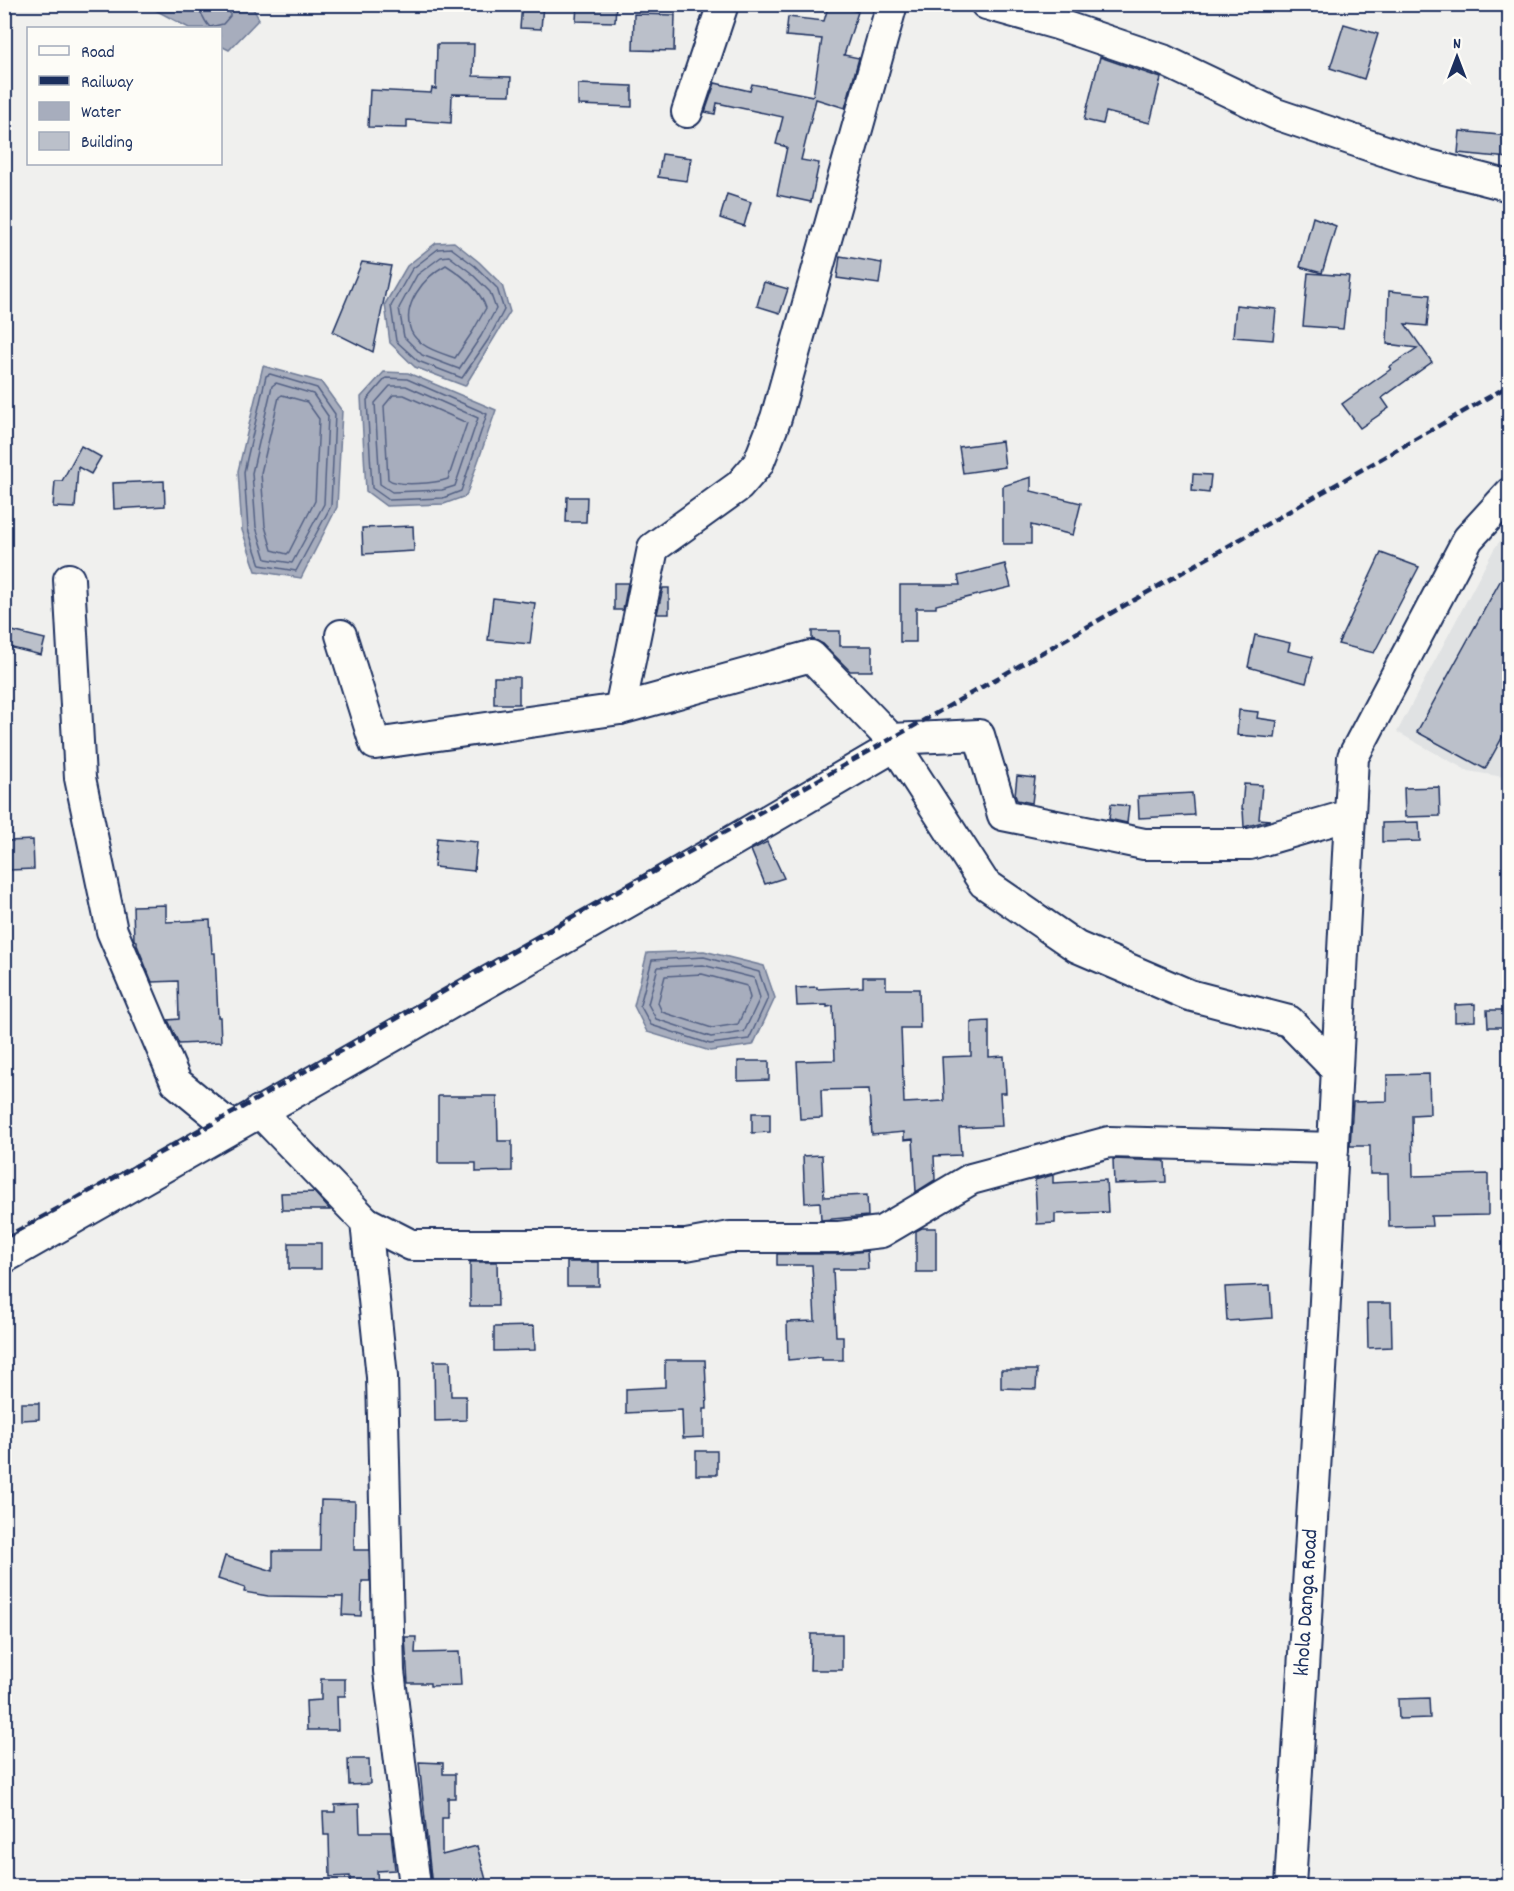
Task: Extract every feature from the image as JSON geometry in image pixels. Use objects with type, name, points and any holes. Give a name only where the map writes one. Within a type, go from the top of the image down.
[{"type":"street","points":[[687,112],[723,4]]},
{"type":"street","points":[[620,709],[653,548],[739,486],[758,464],[776,418],[892,4]]},
{"type":"street","points":[[986,4],[1057,24],[1163,60],[1276,114],[1421,163],[1509,186]]},
{"type":"street","name":"khola Danga Road","points":[[1290,1887],[1324,1320],[1353,757],[1468,539],[1509,493]]},
{"type":"street","points":[[69,579],[80,778],[112,931],[176,1082],[221,1119],[247,1118],[366,1222],[411,1245],[686,1245],[730,1237],[839,1237],[881,1232],[971,1179],[1109,1142],[1333,1148]]},
{"type":"street","points":[[341,635],[375,744],[620,709],[811,656],[893,742],[984,883],[1077,947],[1189,995],[1289,1021],[1336,1069]]},
{"type":"street","points":[[4,1258],[632,900],[893,742],[979,735],[1003,815],[1144,844],[1250,844],[1350,815]]},
{"type":"street","points":[[366,1222],[382,1377],[389,1671],[415,1887]]},
{"type":"shaded area","points":[[1509,529],[1509,565],[1417,731],[1485,769],[1509,725],[1509,778],[1468,771],[1397,732],[1494,549]]},
{"type":"water","points":[[146,5],[251,5],[259,19],[229,50],[222,46],[222,27],[187,27]]},
{"type":"water","points":[[454,242],[502,285],[510,312],[465,386],[415,367],[390,343],[385,304],[407,266],[436,243]]},
{"type":"water","points":[[263,366],[321,382],[342,411],[337,507],[301,578],[256,571],[242,530],[238,471]]},
{"type":"water","points":[[384,372],[408,373],[496,410],[466,496],[444,504],[386,506],[366,491],[361,397]]},
{"type":"water","points":[[704,951],[764,966],[775,998],[753,1045],[710,1051],[647,1032],[634,1006],[647,953]]},
{"type":"building","points":[[522,4],[543,4],[541,29],[520,28]]},
{"type":"building","points":[[577,4],[616,4],[615,22],[576,21]]},
{"type":"building","points":[[829,4],[837,4],[858,12],[844,55],[859,58],[845,108],[816,99],[801,160],[819,163],[811,202],[777,195],[787,147],[776,144],[783,117],[717,103],[715,114],[705,112],[715,83],[750,91],[752,84],[813,96],[822,39],[786,36],[788,17],[824,21]]},
{"type":"building","points":[[634,14],[675,15],[674,51],[633,50]]},
{"type":"building","points":[[1344,24],[1378,34],[1364,79],[1330,68]]},
{"type":"building","points":[[437,44],[474,44],[473,76],[511,77],[510,95],[452,94],[451,123],[407,120],[407,128],[368,127],[370,90],[431,93],[432,88],[436,89]]},
{"type":"building","points":[[1100,57],[1161,78],[1150,123],[1106,112],[1103,124],[1084,120]]},
{"type":"building","points":[[578,84],[632,86],[632,107],[578,105]]},
{"type":"building","points":[[1460,131],[1509,136],[1509,158],[1458,153]]},
{"type":"building","points":[[662,154],[691,158],[687,181],[658,177]]},
{"type":"building","points":[[727,194],[751,202],[744,226],[720,218]]},
{"type":"building","points":[[1313,217],[1336,226],[1322,273],[1300,267]]},
{"type":"building","points":[[840,256],[882,263],[879,284],[837,278]]},
{"type":"building","points":[[362,262],[391,266],[373,352],[333,332]]},
{"type":"building","points":[[1308,273],[1349,276],[1343,329],[1303,326]]},
{"type":"building","points":[[764,282],[788,289],[780,313],[757,306]]},
{"type":"building","points":[[1389,291],[1430,295],[1427,326],[1405,324],[1432,362],[1382,398],[1389,408],[1360,428],[1342,404],[1417,348],[1387,344]]},
{"type":"building","points":[[1236,305],[1276,309],[1273,340],[1233,337]]},
{"type":"building","points":[[1002,441],[1005,467],[963,473],[959,447]]},
{"type":"building","points":[[81,446],[101,457],[91,474],[78,467],[75,508],[53,507],[55,481],[62,481]]},
{"type":"building","points":[[1193,474],[1211,475],[1209,493],[1192,491]]},
{"type":"building","points":[[1031,477],[1031,491],[1081,503],[1073,535],[1031,525],[1031,544],[1003,544],[1003,486]]},
{"type":"building","points":[[164,481],[165,506],[114,509],[113,483]]},
{"type":"building","points":[[567,497],[587,497],[586,522],[566,522]]},
{"type":"building","points":[[413,526],[414,551],[363,554],[362,528]]},
{"type":"building","points":[[1381,553],[1419,567],[1374,653],[1338,644]]},
{"type":"building","points":[[1005,564],[1011,587],[936,605],[936,608],[916,608],[916,642],[900,642],[900,585],[960,585],[958,576]]},
{"type":"building","points":[[1509,565],[1509,725],[1485,769],[1417,732]]},
{"type":"building","points":[[614,583],[628,583],[623,610],[614,610]]},
{"type":"building","points":[[663,588],[669,588],[669,614],[657,614]]},
{"type":"building","points":[[493,598],[535,603],[530,644],[488,640]]},
{"type":"building","points":[[4,629],[45,639],[41,655],[4,646]]},
{"type":"building","points":[[812,631],[840,631],[840,646],[872,646],[872,671],[850,671],[823,644],[812,639]]},
{"type":"building","points":[[1255,635],[1290,643],[1288,651],[1313,657],[1306,683],[1248,667]]},
{"type":"building","points":[[494,677],[519,677],[519,704],[494,704]]},
{"type":"building","points":[[1239,710],[1258,712],[1257,718],[1277,721],[1275,738],[1237,735]]},
{"type":"building","points":[[1017,776],[1035,778],[1032,803],[1017,800],[1015,795]]},
{"type":"building","points":[[1244,784],[1262,785],[1259,819],[1270,820],[1244,827],[1242,809]]},
{"type":"building","points":[[1439,787],[1440,816],[1405,817],[1404,788]]},
{"type":"building","points":[[1192,793],[1194,815],[1139,818],[1138,796]]},
{"type":"building","points":[[1111,804],[1129,806],[1127,823],[1109,819]]},
{"type":"building","points":[[1419,822],[1420,841],[1382,842],[1382,823]]},
{"type":"building","points":[[437,838],[477,842],[474,871],[434,867]]},
{"type":"building","points":[[33,840],[34,869],[9,870],[8,841]]},
{"type":"building","points":[[767,842],[784,878],[765,884],[751,850]]},
{"type":"building","points":[[166,905],[166,922],[210,920],[212,953],[215,953],[221,1042],[179,1044],[168,1020],[179,1019],[178,981],[152,982],[137,941],[134,940],[133,906]]},
{"type":"building","points":[[863,977],[886,977],[886,989],[919,989],[920,1028],[901,1028],[904,1103],[944,1101],[942,1057],[971,1056],[971,1022],[989,1021],[989,1057],[1004,1056],[1006,1093],[1000,1093],[1002,1126],[959,1128],[961,1155],[934,1156],[935,1180],[916,1192],[913,1139],[904,1140],[904,1132],[872,1135],[869,1089],[821,1090],[822,1118],[800,1119],[797,1061],[835,1060],[833,1006],[797,1006],[796,988],[863,987]]},
{"type":"building","points":[[1475,1004],[1475,1021],[1455,1022],[1455,1005]]},
{"type":"building","points":[[1487,1010],[1507,1010],[1508,1027],[1488,1027]]},
{"type":"building","points":[[738,1061],[769,1061],[769,1080],[738,1081]]},
{"type":"building","points":[[1429,1074],[1430,1114],[1412,1115],[1413,1176],[1488,1174],[1488,1215],[1431,1216],[1432,1226],[1389,1227],[1388,1174],[1370,1174],[1370,1146],[1350,1146],[1353,1102],[1387,1101],[1387,1075]]},
{"type":"building","points":[[438,1096],[497,1096],[498,1141],[512,1141],[512,1171],[476,1172],[476,1163],[438,1163]]},
{"type":"building","points":[[752,1113],[770,1113],[770,1132],[752,1133]]},
{"type":"building","points":[[822,1155],[824,1197],[867,1195],[868,1216],[821,1220],[820,1202],[805,1203],[803,1156]]},
{"type":"building","points":[[1113,1159],[1165,1161],[1166,1182],[1114,1184]]},
{"type":"building","points":[[1053,1175],[1053,1183],[1106,1180],[1108,1212],[1055,1214],[1055,1223],[1037,1224],[1035,1180]]},
{"type":"building","points":[[314,1192],[330,1210],[282,1210],[281,1193]]},
{"type":"building","points":[[922,1228],[936,1228],[936,1272],[916,1272],[916,1231]]},
{"type":"building","points":[[289,1243],[321,1243],[321,1269],[289,1269]]},
{"type":"building","points":[[867,1251],[868,1269],[833,1269],[836,1336],[843,1336],[843,1360],[822,1360],[822,1357],[788,1360],[787,1322],[815,1321],[812,1265],[777,1265],[777,1254],[839,1254]]},
{"type":"building","points":[[470,1262],[497,1262],[498,1306],[470,1306]]},
{"type":"building","points":[[567,1262],[599,1262],[599,1286],[567,1286]]},
{"type":"building","points":[[1270,1285],[1272,1318],[1227,1321],[1225,1287]]},
{"type":"building","points":[[1367,1303],[1391,1303],[1392,1347],[1368,1348]]},
{"type":"building","points":[[534,1326],[535,1350],[494,1351],[494,1327]]},
{"type":"building","points":[[665,1360],[705,1360],[707,1409],[704,1409],[704,1437],[683,1438],[682,1410],[626,1413],[626,1389],[665,1387]]},
{"type":"building","points":[[434,1361],[450,1361],[451,1396],[466,1396],[466,1420],[435,1421]]},
{"type":"building","points":[[1001,1370],[1037,1370],[1036,1389],[1001,1388]]},
{"type":"building","points":[[21,1403],[39,1403],[39,1419],[21,1420]]},
{"type":"building","points":[[696,1451],[717,1451],[717,1475],[696,1475]]},
{"type":"building","points":[[321,1500],[355,1501],[354,1550],[369,1550],[370,1581],[362,1581],[361,1616],[342,1615],[343,1597],[268,1596],[244,1592],[245,1588],[218,1579],[225,1556],[273,1571],[273,1551],[320,1551]]},
{"type":"building","points":[[811,1634],[842,1634],[842,1670],[810,1670]]},
{"type":"building","points":[[405,1637],[416,1637],[415,1653],[459,1652],[461,1685],[430,1686],[430,1683],[408,1683]]},
{"type":"building","points":[[321,1679],[345,1679],[345,1696],[337,1696],[338,1730],[307,1730],[306,1701],[321,1700]]},
{"type":"building","points":[[1429,1698],[1430,1718],[1399,1719],[1398,1699]]},
{"type":"building","points":[[348,1759],[369,1759],[370,1784],[349,1785]]},
{"type":"building","points":[[419,1762],[443,1763],[443,1774],[455,1774],[455,1798],[448,1798],[448,1818],[442,1818],[442,1855],[477,1846],[486,1880],[461,1887],[432,1887]]},
{"type":"building","points":[[359,1804],[360,1832],[391,1832],[395,1870],[377,1871],[378,1887],[350,1887],[350,1876],[330,1877],[329,1835],[324,1835],[323,1812],[335,1812],[335,1805]]},
{"type":"railway","points":[[4,1238],[236,1111],[1510,385]]}]
